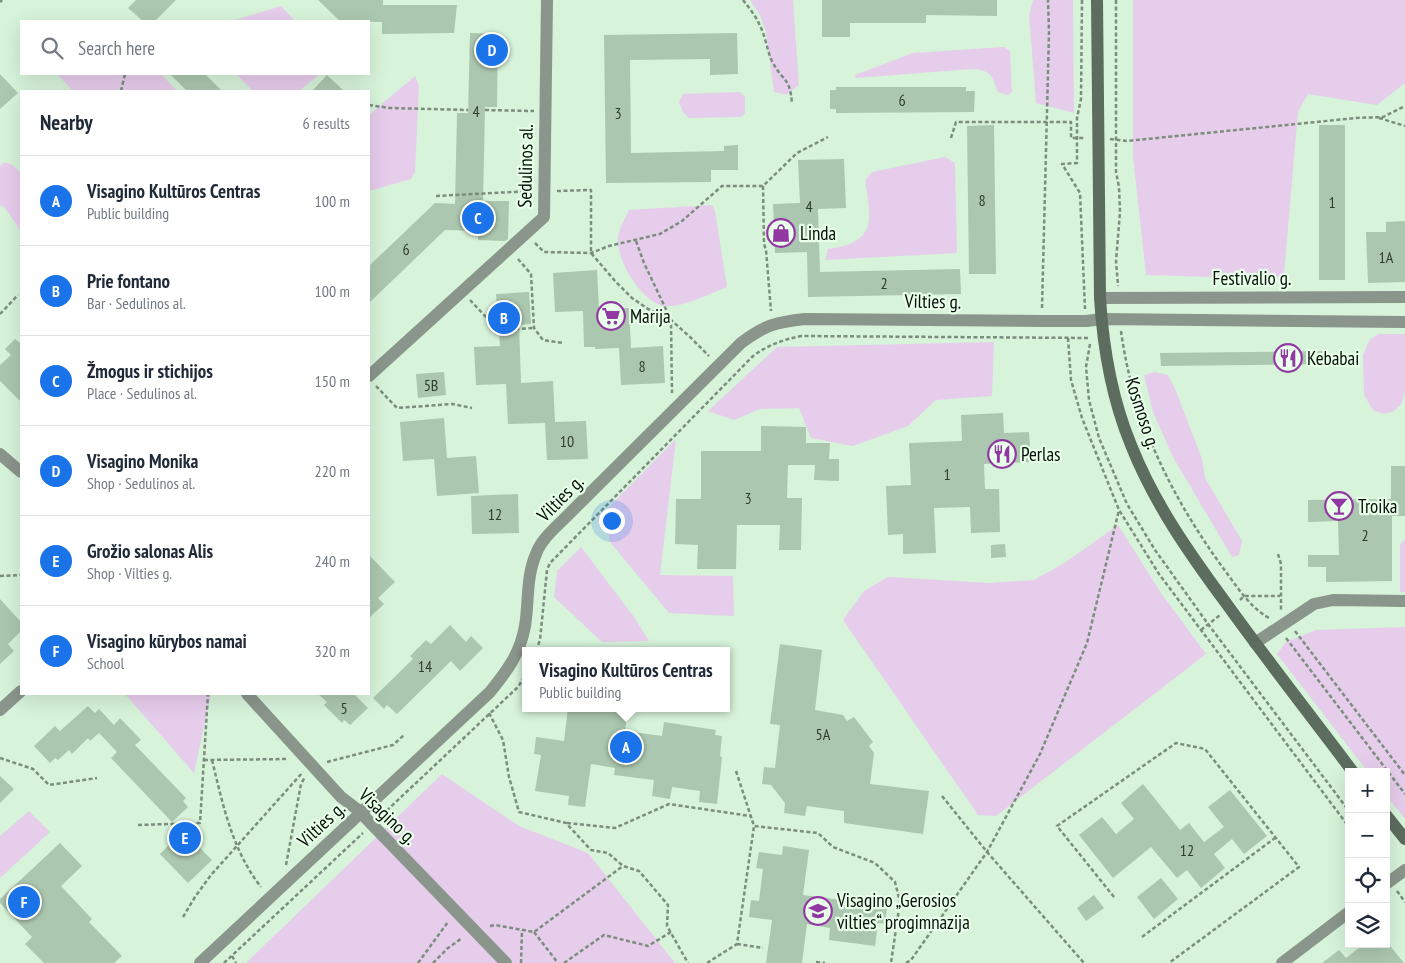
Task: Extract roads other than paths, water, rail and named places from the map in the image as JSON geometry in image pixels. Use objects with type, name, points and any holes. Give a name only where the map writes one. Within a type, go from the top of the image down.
[{"type":"main road","name":"Kosmoso g.","points":[[1097,0],[1101,319],[1112,383],[1122,419],[1131,445],[1151,489],[1181,541],[1255,643],[1350,768]]},
{"type":"main road","points":[[1390,820],[1405,840]]},
{"type":"street","name":"Sedulinos al.","points":[[372,381],[462,292],[544,217],[547,0]]},
{"type":"street","name":"Festivalio g.","points":[[1100,298],[1405,297]]},
{"type":"street","name":"Vilties g.","points":[[200,963],[490,692],[509,669],[520,646],[525,625],[530,573],[536,552],[573,510],[718,366],[758,330],[771,324],[805,319],[1087,321],[1101,319]]},
{"type":"street","points":[[1101,319],[1405,322]]},
{"type":"street","points":[[0,454],[20,471]]},
{"type":"street","points":[[1255,643],[1282,623],[1314,604],[1333,600],[1405,600]]},
{"type":"street","points":[[0,710],[20,692]]},
{"type":"street","name":"Visagino g.","points":[[248,695],[341,797],[361,812],[506,963]]},
{"type":"street","points":[[1390,881],[1405,870]]},
{"type":"street","points":[[1282,963],[1345,915]]},
{"type":"place","name":"Visagino Monika","points":[[492,50]]},
{"type":"place","name":"Žmogus ir stichijos","points":[[478,218]]},
{"type":"place","name":"Linda","points":[[781,233]]},
{"type":"place","name":"Marija","points":[[611,316]]},
{"type":"place","name":"Prie fontano","points":[[504,318]]},
{"type":"place","name":"Kebabai","points":[[1288,358]]},
{"type":"place","name":"Perlas","points":[[1002,454]]},
{"type":"place","name":"Troika","points":[[1339,506]]},
{"type":"place","name":"Visagino Kultūros Centras","points":[[626,747]]},
{"type":"place","name":"Grožio salonas Alis","points":[[185,838]]},
{"type":"place","name":"Visagino kūrybos namai","points":[[24,902]]},
{"type":"place","name":"Visagino „Gerosios vilties“ progimnazija","points":[[818,911]]}]
